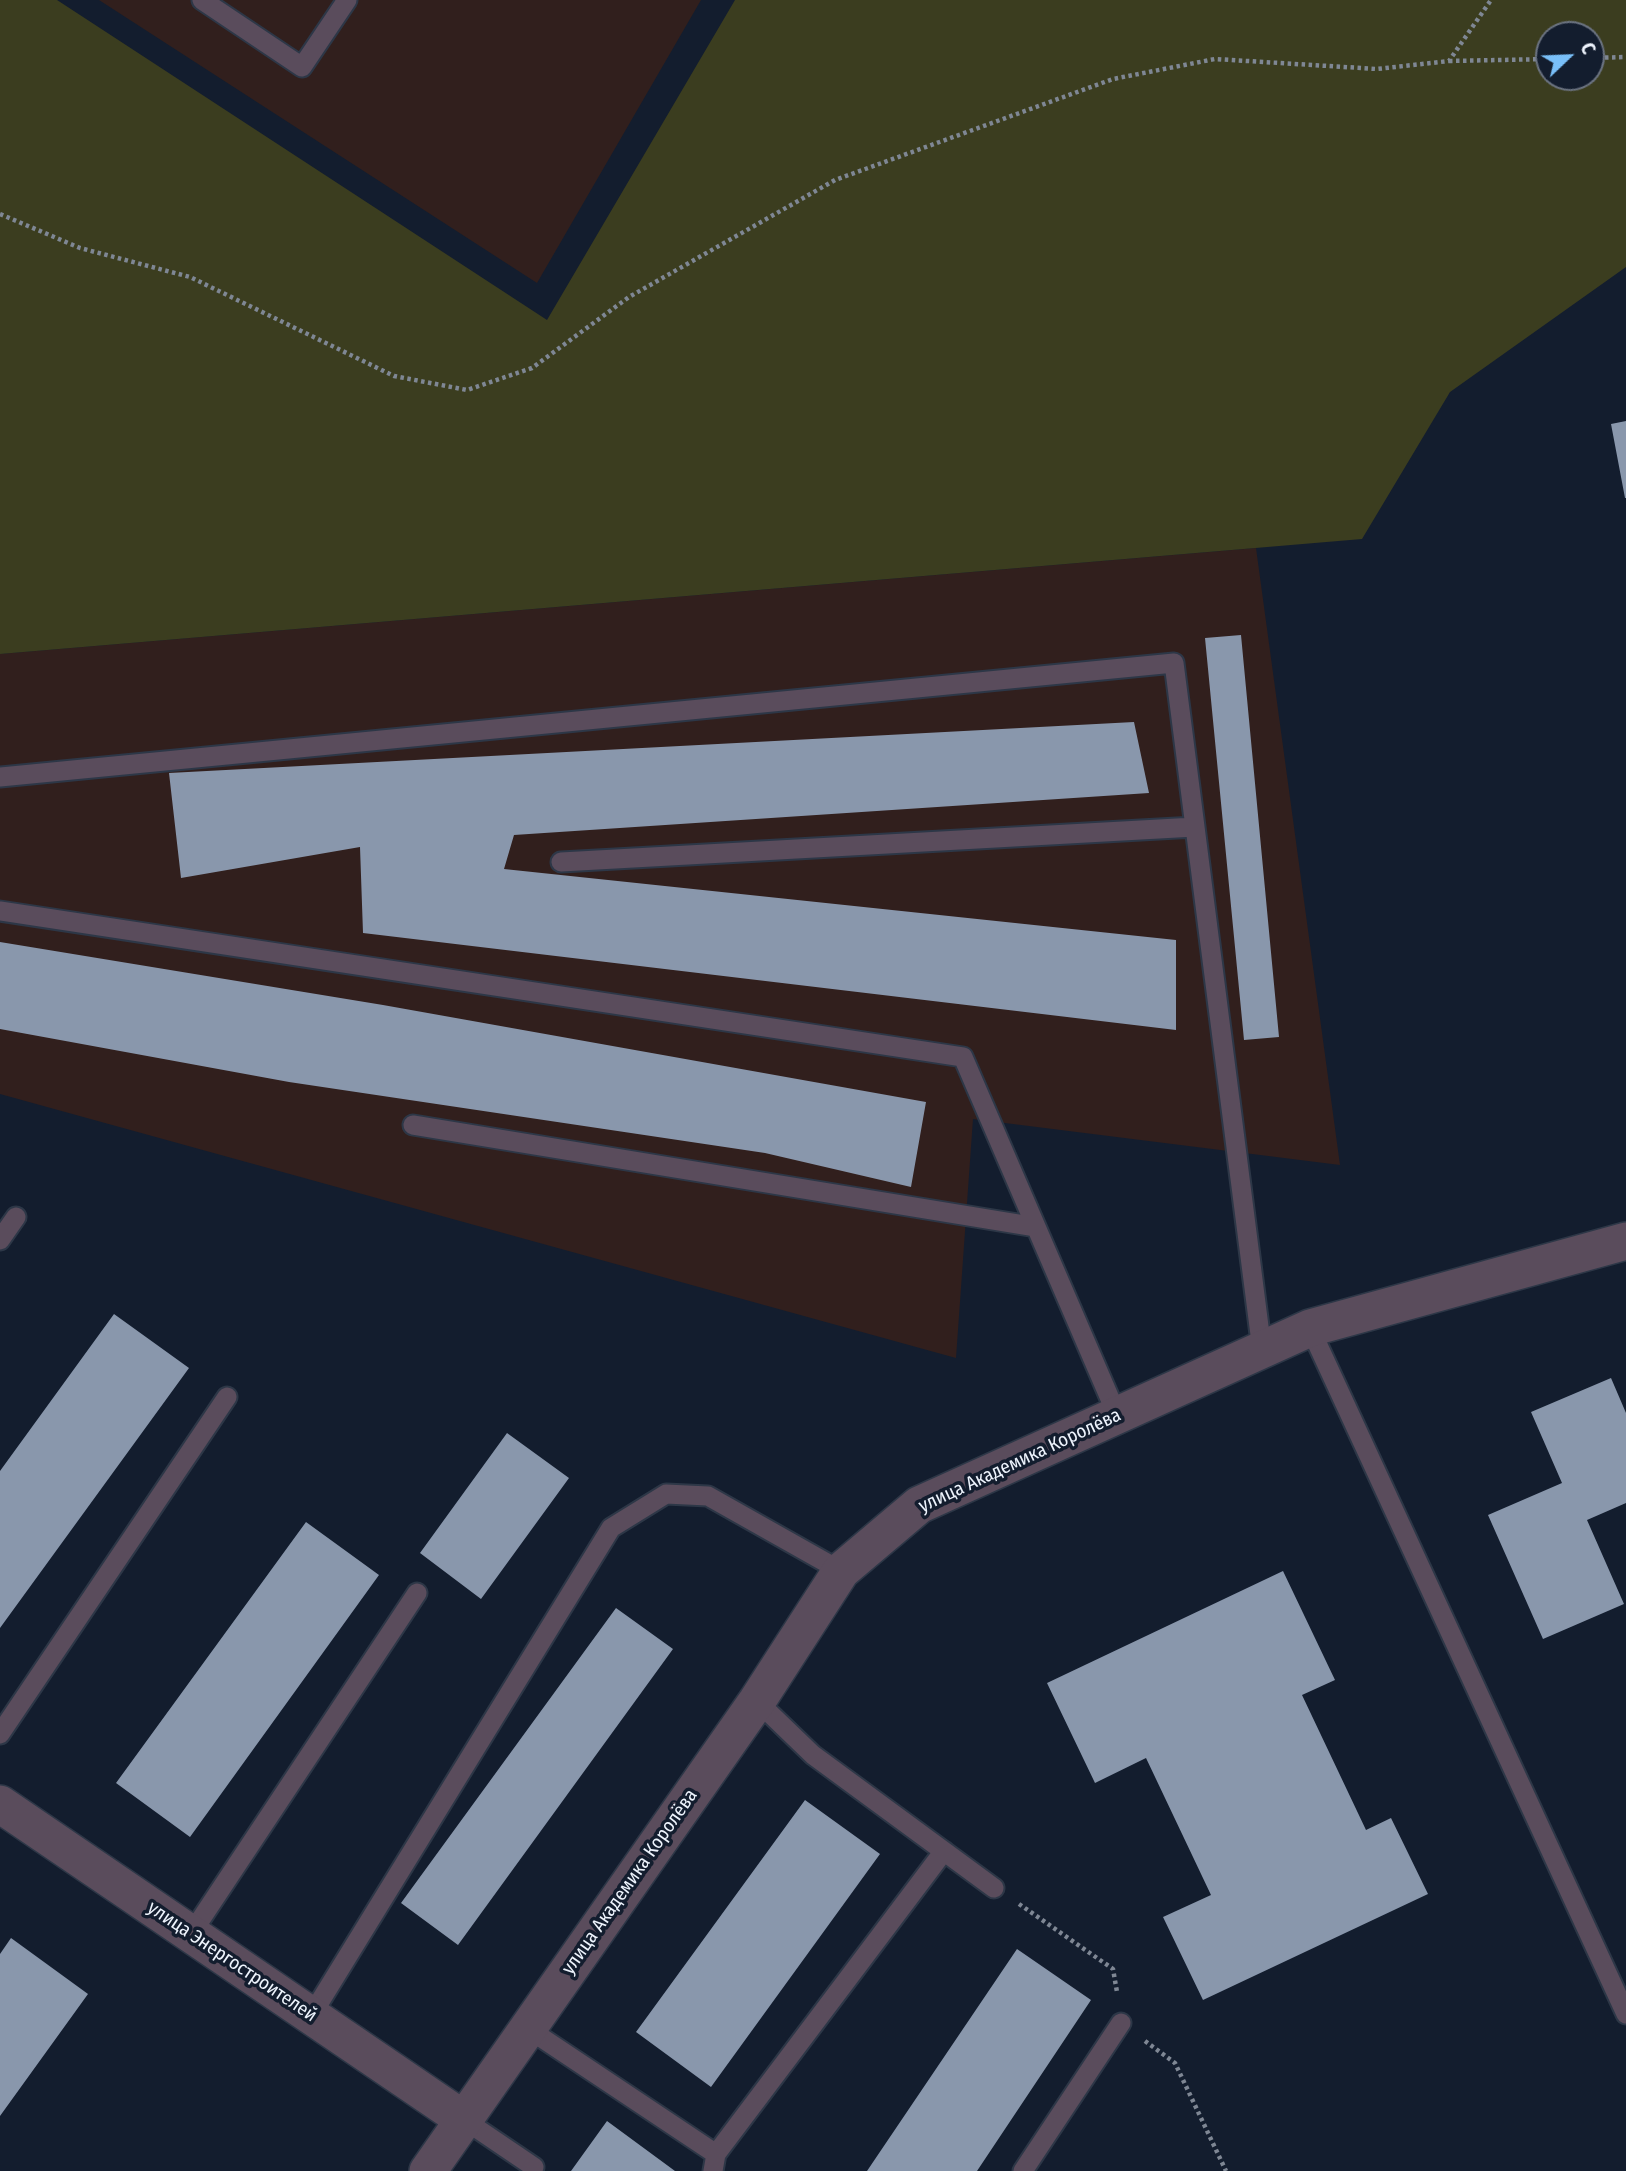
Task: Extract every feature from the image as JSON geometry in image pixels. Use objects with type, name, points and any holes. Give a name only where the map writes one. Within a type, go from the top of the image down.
[{"type":"street","name":"улица Академика Королёва","points":[[428,2171],[757,1701],[841,1571],[919,1505],[1310,1328],[1626,1241]]},
{"type":"street","name":"улица Энергостроителей","points":[[0,1804],[463,2119]]},
{"type":"lane","points":[[202,0],[302,66],[348,0]]},
{"type":"lane","points":[[0,777],[1174,663],[1262,1350]]},
{"type":"lane","points":[[561,862],[1195,827]]},
{"type":"lane","points":[[0,911],[963,1057],[1117,1415]]},
{"type":"lane","points":[[412,1125],[1035,1227]]},
{"type":"lane","points":[[0,1240],[16,1217]]},
{"type":"lane","points":[[1310,1328],[1626,2014]]},
{"type":"lane","points":[[0,1734],[227,1397]]},
{"type":"lane","points":[[311,2015],[611,1528],[666,1494],[708,1496],[841,1571]]},
{"type":"lane","points":[[191,1934],[417,1593]]},
{"type":"lane","points":[[757,1701],[813,1755],[994,1888]]},
{"type":"lane","points":[[527,2028],[715,2163],[944,1851]]},
{"type":"lane","points":[[1023,2171],[1121,2023]]},
{"type":"lane","points":[[463,2119],[534,2167]]},
{"type":"path","points":[[1450,61],[1491,0]]},
{"type":"path","points":[[1605,58],[1626,57]]},
{"type":"path","points":[[0,214],[80,248],[190,276],[394,376],[467,390],[532,368],[629,298],[835,180],[1113,79],[1215,59],[1377,69],[1450,61],[1535,59]]},
{"type":"shaded area","points":[[99,0],[701,0],[537,283]]},
{"type":"shaded area","points":[[1256,548],[1340,1165],[973,1119],[956,1358],[0,1094],[0,654]]},
{"type":"green space","points":[[0,0],[57,0],[547,320],[735,0],[1626,0],[1626,267],[1450,392],[1362,539],[0,654]]},
{"type":"building","points":[[1626,421],[1626,498],[1625,498],[1611,424]]},
{"type":"building","points":[[1241,635],[1279,1037],[1244,1040],[1205,638]]},
{"type":"building","points":[[1134,722],[1149,793],[514,835],[504,869],[1176,940],[1176,1030],[363,933],[360,847],[181,878],[169,773]]},
{"type":"building","points":[[0,942],[383,1005],[926,1102],[911,1187],[765,1153],[289,1082],[0,1029]]},
{"type":"building","points":[[114,1314],[189,1368],[0,1628],[0,1471]]},
{"type":"building","points":[[1611,1378],[1626,1413],[1626,1503],[1587,1520],[1624,1604],[1543,1639],[1488,1515],[1562,1483],[1531,1412]]},
{"type":"building","points":[[507,1433],[569,1478],[481,1599],[420,1553]]},
{"type":"building","points":[[306,1522],[379,1575],[190,1837],[116,1783]]},
{"type":"building","points":[[1283,1571],[1335,1680],[1302,1695],[1366,1830],[1391,1818],[1428,1894],[1203,2000],[1163,1917],[1211,1895],[1146,1758],[1095,1783],[1047,1683]]},
{"type":"building","points":[[616,1608],[673,1649],[458,1945],[401,1903]]},
{"type":"building","points":[[805,1800],[880,1854],[711,2087],[636,2032]]},
{"type":"building","points":[[11,1938],[88,1994],[0,2116],[0,1954]]},
{"type":"building","points":[[1017,1949],[1091,2000],[977,2171],[867,2171]]},
{"type":"building","points":[[607,2121],[675,2171],[571,2171]]}]
